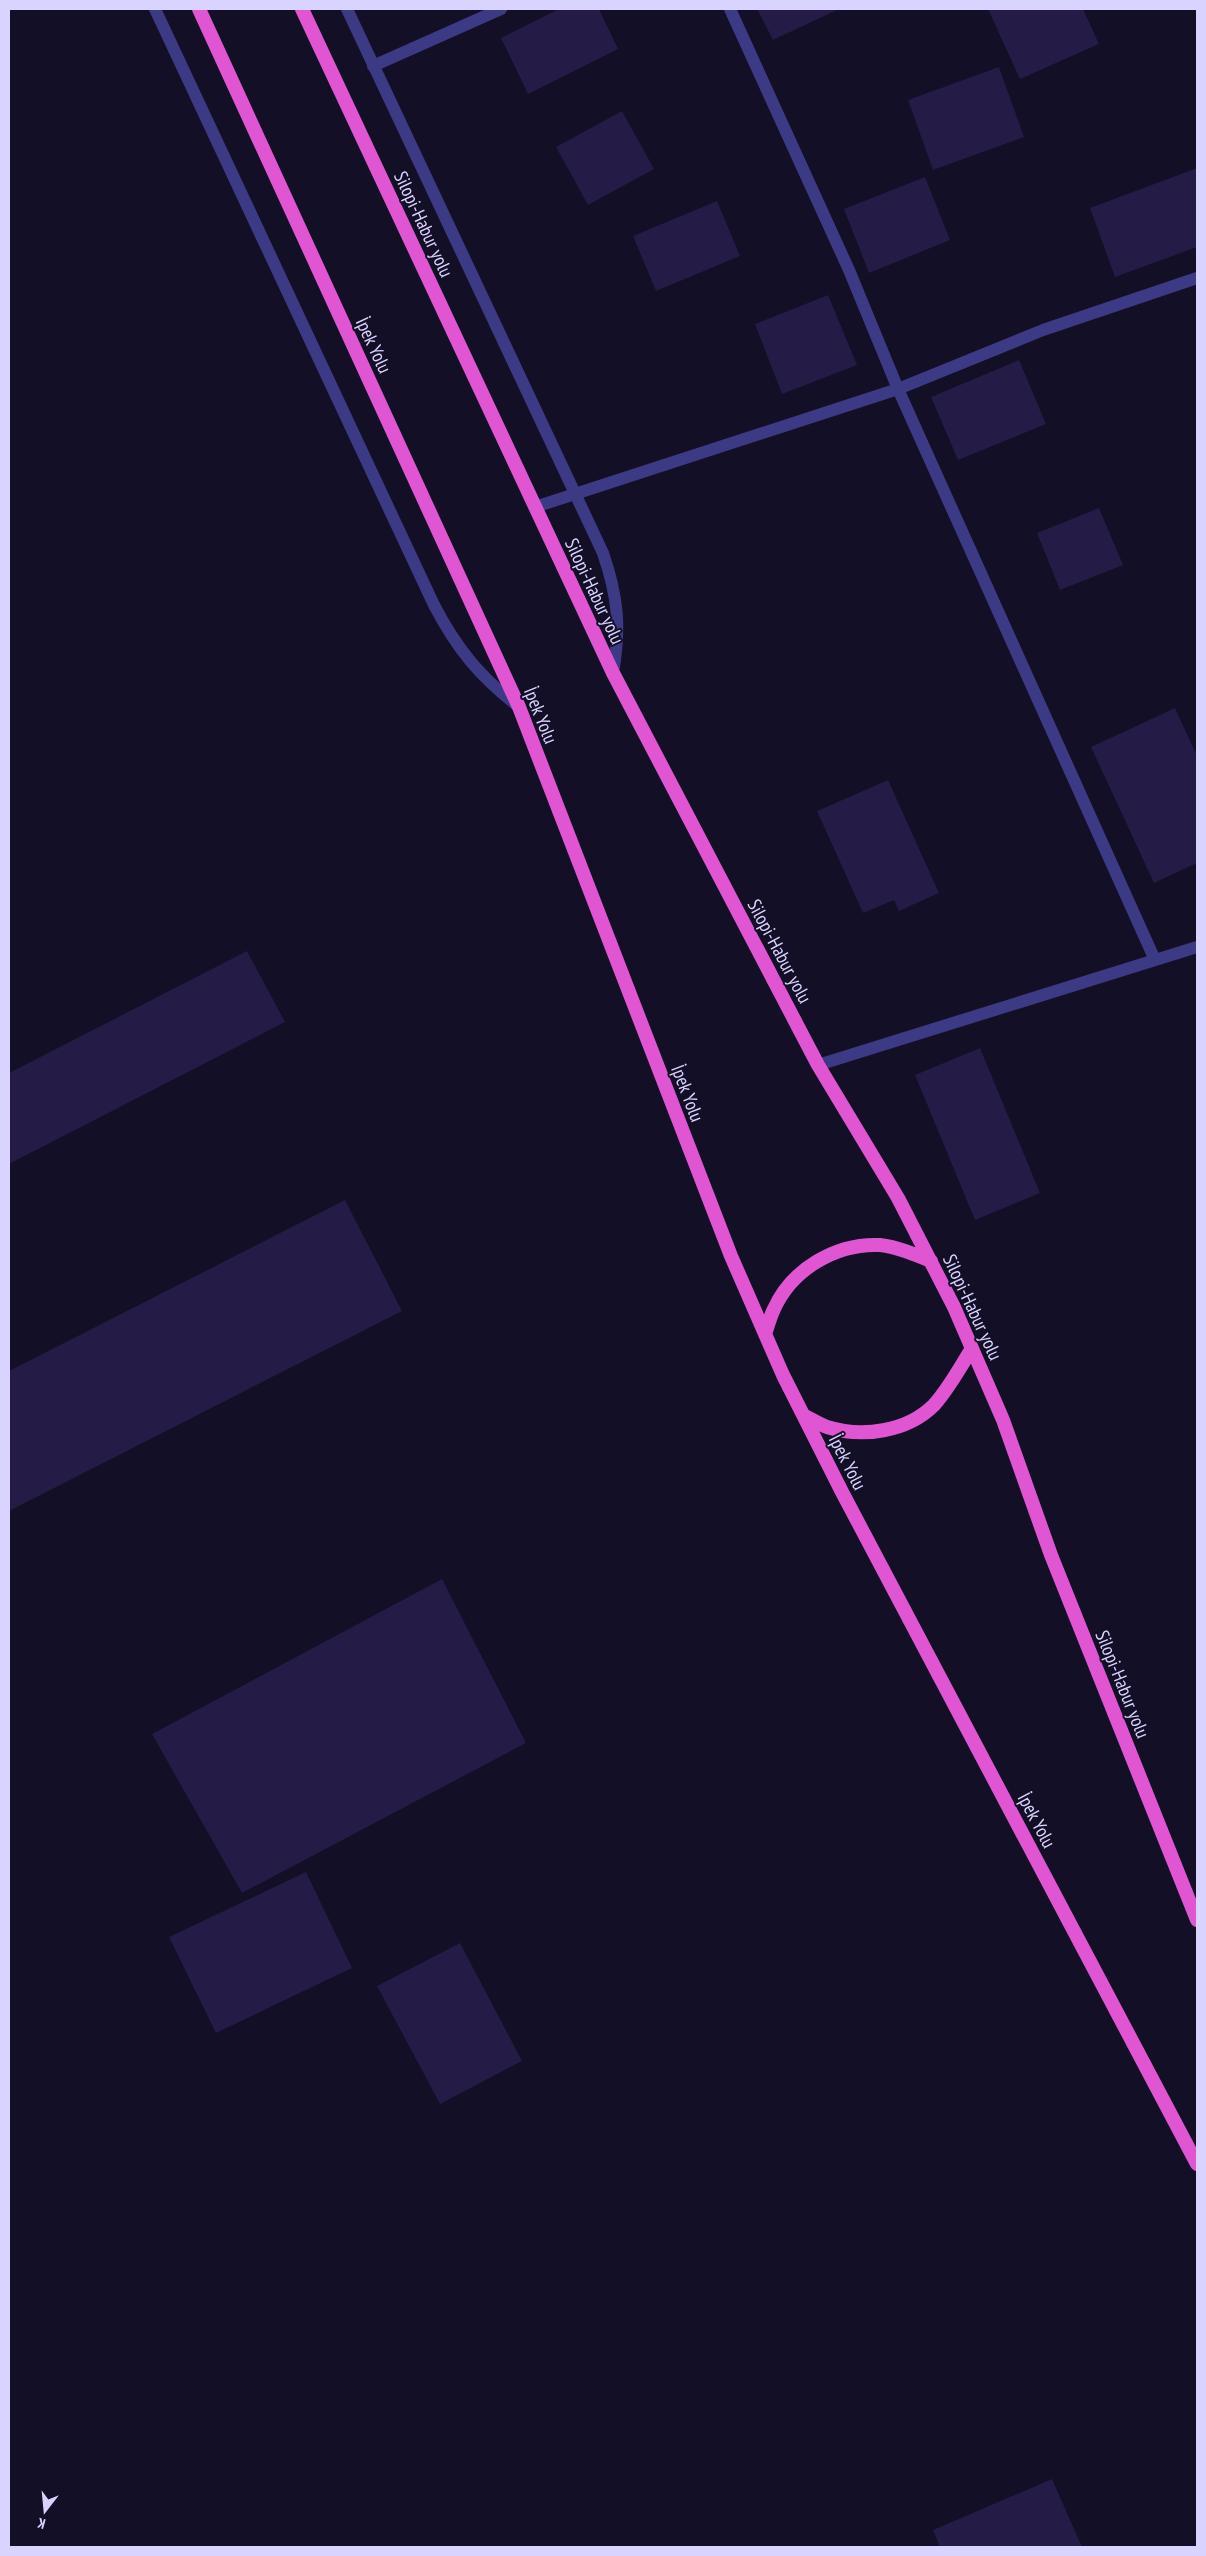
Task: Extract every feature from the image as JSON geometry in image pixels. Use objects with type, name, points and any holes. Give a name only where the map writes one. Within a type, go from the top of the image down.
[{"type":"highway","name":"İpek Yolu","points":[[199,9],[519,707],[730,1256],[803,1415],[1197,2164]]},
{"type":"highway","name":"Silopi-Habur yolu","points":[[302,9],[613,673],[818,1065],[898,1198],[931,1261],[972,1348],[1003,1420],[1051,1555],[1197,1920]]},
{"type":"highway","points":[[766,1334],[774,1308],[788,1287],[806,1268],[828,1255],[854,1247],[880,1246],[905,1250],[931,1261]]},
{"type":"highway","points":[[803,1415],[826,1427],[854,1433],[882,1432],[909,1422],[932,1406],[950,1384],[972,1348]]},
{"type":"street","points":[[155,9],[438,612],[450,635],[469,662],[492,686],[519,707]]},
{"type":"street","points":[[347,9],[603,553],[613,582],[618,612],[618,642],[613,673]]},
{"type":"street","points":[[373,66],[501,9]]},
{"type":"street","points":[[730,9],[849,270],[898,389],[1155,960]]},
{"type":"street","points":[[535,507],[898,389],[1043,330],[1197,278]]},
{"type":"street","points":[[818,1065],[1197,947]]},
{"type":"building","points":[[559,9],[599,9],[618,49],[528,94],[501,38]]},
{"type":"building","points":[[757,9],[839,9],[773,40]]},
{"type":"building","points":[[988,9],[1083,9],[1099,44],[1020,79]]},
{"type":"building","points":[[999,67],[1024,137],[933,170],[908,100]]},
{"type":"building","points":[[622,111],[654,169],[588,205],[556,147]]},
{"type":"building","points":[[1197,168],[1197,247],[1115,277],[1090,208]]},
{"type":"building","points":[[925,177],[950,240],[869,273],[844,209]]},
{"type":"building","points":[[717,201],[740,256],[656,291],[633,236]]},
{"type":"building","points":[[828,295],[857,365],[782,394],[755,324]]},
{"type":"building","points":[[1019,360],[1046,424],[958,460],[931,397]]},
{"type":"building","points":[[1099,508],[1123,565],[1060,590],[1037,533]]},
{"type":"building","points":[[1175,708],[1197,756],[1197,863],[1154,883],[1091,747]]},
{"type":"building","points":[[888,780],[939,893],[899,911],[894,900],[863,913],[817,811]]},
{"type":"building","points":[[247,951],[285,1022],[9,1164],[9,1073]]},
{"type":"building","points":[[980,1048],[1040,1193],[975,1220],[915,1075]]},
{"type":"building","points":[[345,1200],[402,1311],[9,1511],[9,1371]]},
{"type":"building","points":[[442,1579],[526,1743],[242,1893],[152,1734]]},
{"type":"building","points":[[306,1872],[352,1968],[216,2033],[169,1937]]},
{"type":"building","points":[[460,1943],[522,2061],[440,2104],[377,1986]]},
{"type":"building","points":[[1052,2479],[1082,2547],[940,2547],[933,2530]]}]
